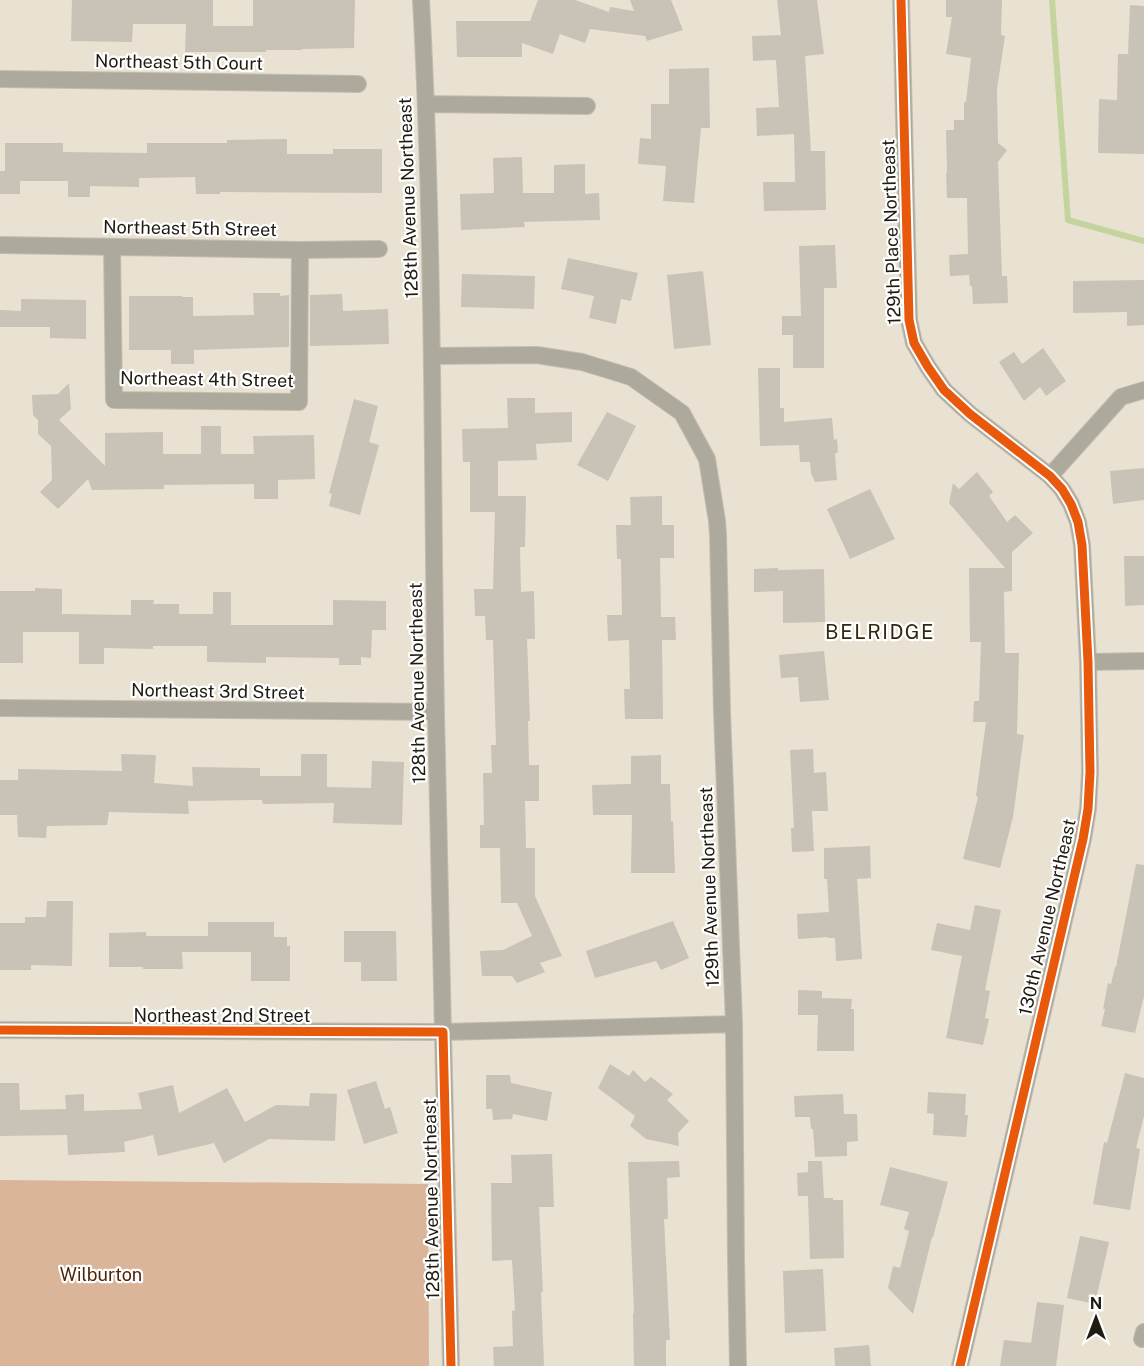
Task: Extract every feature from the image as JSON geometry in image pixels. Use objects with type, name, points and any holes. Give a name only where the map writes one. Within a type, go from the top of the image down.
[{"type":"street","name":"128th Avenue Northeast","points":[[421,0],[432,356],[436,712],[451,1366]]},
{"type":"street","name":"129th Place Northeast","points":[[901,0],[909,320],[914,343],[944,390],[970,414],[1050,476]]},
{"type":"street","name":"Northeast 5th Court","points":[[0,79],[358,84]]},
{"type":"street","points":[[426,105],[587,106]]},
{"type":"street","name":"Northeast 5th Street","points":[[0,245],[300,250],[380,249]]},
{"type":"street","name":"Northeast 4th Street","points":[[112,247],[114,400],[299,402],[300,250]]},
{"type":"street","name":"129th Avenue Northeast","points":[[432,356],[537,355],[582,362],[631,377],[682,413],[707,459],[717,521],[734,1024],[738,1366]]},
{"type":"street","points":[[1050,476],[1121,397],[1144,390]]},
{"type":"street","name":"130th Avenue Northeast","points":[[960,1366],[1083,839],[1088,809],[1090,772],[1088,662],[1082,545],[1078,522],[1071,504],[1062,489],[1050,476]]},
{"type":"street","points":[[1088,662],[1144,661]]},
{"type":"street","name":"Northeast 3rd Street","points":[[0,708],[436,712]]},
{"type":"street","name":"Northeast 2nd Street","points":[[0,1030],[443,1032],[734,1024]]},
{"type":"green space","name":"Wilburton","points":[[0,1180],[428,1184],[429,1366],[0,1366]]},
{"type":"building","points":[[72,0],[213,0],[213,26],[253,26],[253,0],[355,0],[354,48],[266,50],[266,52],[185,52],[186,24],[133,24],[132,42],[71,41]]},
{"type":"building","points":[[538,0],[575,0],[609,12],[610,7],[634,11],[630,0],[671,0],[683,30],[647,41],[645,36],[590,29],[585,43],[560,34],[553,54],[522,43],[522,57],[457,57],[456,21],[530,21]]},
{"type":"building","points":[[777,0],[817,0],[824,54],[805,56],[811,151],[825,151],[826,210],[764,211],[763,182],[795,182],[794,134],[757,136],[756,108],[779,107],[776,60],[753,61],[752,36],[781,35]]},
{"type":"building","points":[[946,0],[1002,0],[1001,35],[1005,36],[997,89],[998,143],[1007,150],[998,162],[1002,276],[1007,276],[1008,303],[973,304],[969,275],[950,276],[949,255],[968,254],[967,198],[947,198],[946,130],[954,130],[954,120],[964,120],[964,102],[966,102],[971,58],[946,54],[952,17],[946,17]]},
{"type":"building","points":[[1130,5],[1144,6],[1144,154],[1098,153],[1099,99],[1117,100],[1118,54],[1128,54]]},
{"type":"building","points":[[709,68],[710,128],[701,128],[694,203],[663,201],[666,166],[638,164],[640,138],[651,139],[651,104],[669,104],[669,69]]},
{"type":"building","points":[[287,139],[287,154],[333,154],[333,149],[382,149],[382,193],[220,192],[220,194],[196,194],[195,177],[139,178],[139,187],[90,186],[90,197],[68,197],[68,181],[20,181],[20,194],[0,194],[0,171],[5,171],[5,143],[63,143],[63,152],[147,153],[147,143],[227,143],[227,140]]},
{"type":"building","points":[[522,157],[523,193],[554,193],[554,165],[585,164],[585,194],[599,193],[600,220],[524,222],[525,227],[461,230],[460,194],[494,193],[493,158]]},
{"type":"building","points":[[835,245],[837,288],[824,288],[824,368],[793,368],[793,335],[782,335],[782,316],[801,316],[799,246]]},
{"type":"building","points":[[568,258],[638,273],[631,301],[621,299],[616,324],[589,318],[594,296],[561,289]]},
{"type":"building","points":[[703,271],[711,345],[674,349],[667,275]]},
{"type":"building","points":[[462,274],[535,276],[534,309],[461,307]]},
{"type":"building","points":[[1144,280],[1144,325],[1127,326],[1127,312],[1073,313],[1073,281]]},
{"type":"building","points":[[253,293],[289,295],[289,347],[194,350],[194,364],[171,364],[171,350],[129,350],[129,296],[193,297],[193,316],[254,315]]},
{"type":"building","points":[[342,294],[343,311],[388,309],[389,344],[310,346],[310,295]]},
{"type":"building","points":[[21,299],[86,300],[86,339],[50,338],[50,327],[0,327],[0,310],[21,311]]},
{"type":"building","points":[[1043,348],[1066,381],[1046,396],[1040,387],[1024,401],[999,362],[1014,352],[1022,364]]},
{"type":"building","points":[[758,368],[780,368],[780,408],[784,408],[784,422],[832,418],[834,440],[837,439],[838,452],[835,454],[837,480],[815,482],[810,462],[800,462],[799,445],[760,446]]},
{"type":"building","points":[[69,383],[71,409],[59,420],[105,466],[105,433],[163,432],[163,454],[201,454],[201,426],[221,426],[221,454],[254,454],[253,436],[314,435],[315,479],[278,480],[278,499],[254,499],[254,484],[164,485],[164,489],[92,490],[88,479],[58,509],[40,492],[52,480],[51,446],[38,434],[38,420],[33,415],[32,395],[58,394]]},
{"type":"building","points":[[507,398],[535,398],[535,413],[572,412],[572,442],[536,444],[537,460],[498,461],[498,496],[526,496],[525,547],[520,547],[521,592],[534,591],[535,639],[527,639],[529,765],[539,765],[539,801],[525,801],[526,848],[535,848],[535,896],[562,956],[540,963],[545,972],[517,983],[512,976],[482,976],[480,951],[503,950],[532,936],[517,903],[501,903],[500,848],[480,848],[480,825],[484,825],[483,773],[492,773],[491,745],[496,745],[493,640],[486,640],[485,616],[475,616],[474,589],[493,589],[495,512],[470,512],[470,462],[463,462],[462,429],[508,428]]},
{"type":"building","points":[[354,399],[378,406],[369,442],[379,445],[360,515],[329,506],[332,494],[329,493]]},
{"type":"building","points":[[607,412],[636,426],[608,481],[577,465]]},
{"type":"building","points":[[1144,468],[1144,500],[1113,504],[1110,471]]},
{"type":"building","points":[[977,472],[993,492],[989,496],[1007,522],[1015,515],[1033,533],[1012,552],[1012,591],[1004,592],[1005,653],[1019,653],[1017,734],[1024,735],[1013,817],[1000,868],[963,859],[978,797],[976,796],[986,722],[973,722],[974,701],[979,701],[981,642],[970,642],[969,568],[1005,568],[949,503],[953,483],[959,489]]},
{"type":"building","points":[[870,489],[895,539],[850,559],[827,509]]},
{"type":"building","points":[[662,496],[662,525],[674,525],[674,558],[660,558],[661,617],[675,617],[676,640],[662,640],[663,719],[625,719],[624,689],[630,689],[629,640],[608,641],[607,615],[622,615],[621,559],[617,559],[616,525],[631,525],[630,497]]},
{"type":"building","points":[[1124,556],[1144,556],[1144,605],[1125,606]]},
{"type":"building","points":[[778,568],[778,570],[824,569],[825,622],[783,623],[783,591],[754,592],[754,569]]},
{"type":"building","points":[[35,588],[62,589],[62,614],[131,615],[131,600],[154,600],[153,604],[179,604],[179,614],[213,614],[213,592],[231,592],[231,625],[333,625],[333,600],[386,601],[386,630],[372,630],[371,658],[361,657],[361,665],[339,665],[339,658],[266,657],[266,663],[207,662],[207,646],[153,646],[153,649],[104,648],[104,664],[79,664],[79,632],[23,632],[23,663],[0,663],[0,591],[35,591]]},
{"type":"building","points":[[824,651],[829,700],[800,702],[798,677],[781,678],[779,655]]},
{"type":"building","points":[[813,749],[814,773],[826,772],[828,811],[812,811],[814,851],[792,852],[791,828],[794,828],[790,750]]},
{"type":"building","points":[[121,754],[156,755],[154,783],[193,786],[192,767],[260,768],[260,776],[301,776],[301,754],[327,754],[327,787],[371,788],[372,761],[404,762],[402,825],[333,823],[334,803],[263,804],[262,800],[188,801],[189,814],[109,812],[107,825],[47,826],[46,838],[18,837],[17,815],[0,815],[0,780],[18,780],[18,769],[122,771]]},
{"type":"building","points":[[661,755],[661,784],[670,784],[675,873],[631,873],[632,815],[593,815],[592,785],[631,784],[631,756]]},
{"type":"building","points":[[870,846],[871,878],[857,879],[862,959],[836,961],[835,938],[798,939],[797,914],[829,912],[827,879],[824,879],[824,848]]},
{"type":"building","points":[[1136,864],[1144,865],[1144,996],[1135,1033],[1101,1026],[1108,983],[1111,984],[1116,967]]},
{"type":"building","points":[[47,901],[73,901],[72,966],[31,965],[31,970],[0,970],[0,923],[25,923],[25,917],[46,917]]},
{"type":"building","points":[[975,905],[1001,910],[985,990],[990,991],[985,1018],[989,1019],[983,1045],[946,1038],[962,956],[931,950],[937,923],[970,930]]},
{"type":"building","points":[[673,921],[689,958],[661,970],[656,961],[595,978],[586,951]]},
{"type":"building","points":[[208,922],[274,922],[274,937],[287,937],[287,946],[290,946],[290,981],[251,981],[251,952],[182,952],[183,969],[109,967],[109,933],[146,932],[146,936],[208,936]]},
{"type":"building","points":[[344,931],[396,931],[397,981],[361,981],[361,962],[344,962]]},
{"type":"building","points":[[798,990],[822,991],[822,998],[852,999],[854,1051],[817,1051],[818,1015],[798,1015]]},
{"type":"building","points":[[610,1064],[629,1076],[633,1070],[645,1082],[651,1077],[673,1094],[667,1100],[689,1121],[678,1133],[679,1146],[646,1139],[630,1126],[635,1116],[598,1088]]},
{"type":"building","points":[[1125,1073],[1144,1078],[1144,1116],[1136,1148],[1140,1149],[1130,1210],[1093,1204],[1104,1142],[1107,1143]]},
{"type":"building","points":[[486,1075],[510,1075],[511,1083],[552,1092],[547,1121],[513,1114],[512,1119],[493,1120],[492,1109],[486,1109]]},
{"type":"building","points":[[376,1081],[385,1109],[390,1107],[398,1133],[364,1144],[347,1090]]},
{"type":"building","points":[[0,1083],[19,1083],[20,1110],[66,1109],[65,1095],[84,1094],[84,1111],[142,1109],[138,1093],[173,1085],[179,1113],[227,1088],[245,1122],[276,1105],[309,1106],[310,1093],[337,1094],[335,1141],[269,1139],[224,1163],[214,1143],[158,1156],[153,1135],[124,1142],[125,1152],[68,1155],[67,1135],[0,1136]]},
{"type":"building","points":[[928,1092],[966,1094],[965,1115],[968,1115],[966,1137],[933,1135],[934,1114],[927,1113]]},
{"type":"building","points":[[843,1094],[844,1114],[857,1114],[858,1141],[847,1142],[847,1156],[815,1157],[810,1117],[795,1117],[794,1096]]},
{"type":"building","points":[[552,1154],[554,1207],[539,1207],[544,1366],[494,1366],[493,1347],[513,1346],[512,1311],[515,1310],[512,1260],[492,1261],[491,1183],[512,1183],[511,1155]]},
{"type":"building","points":[[679,1161],[680,1177],[667,1178],[668,1219],[664,1219],[670,1340],[666,1340],[666,1366],[634,1366],[628,1162]]},
{"type":"building","points":[[808,1161],[822,1161],[824,1198],[843,1200],[844,1258],[810,1259],[808,1196],[798,1196],[797,1173],[808,1172]]},
{"type":"building","points":[[890,1167],[948,1182],[913,1314],[888,1288],[893,1266],[900,1268],[909,1231],[904,1229],[909,1212],[880,1205]]},
{"type":"building","points":[[1080,1236],[1109,1242],[1095,1304],[1067,1298]]},
{"type":"building","points":[[823,1269],[826,1331],[785,1333],[783,1271]]},
{"type":"building","points":[[1037,1302],[1064,1305],[1056,1366],[1000,1366],[1004,1340],[1031,1343]]},
{"type":"building","points":[[869,1345],[871,1366],[835,1366],[834,1348]]},
{"type":"waterway","points":[[1052,0],[1068,220],[1144,241]]},
{"type":"cycle path","points":[[901,0],[909,320],[914,343],[944,390],[970,414],[1050,476],[1062,489],[1071,504],[1078,522],[1082,545],[1088,662],[1090,772],[1088,809],[1083,839],[960,1366]]},
{"type":"cycle path","points":[[0,1030],[443,1032],[451,1366]]},
{"type":"district","name":"BELRIDGE","points":[[880,632]]}]
